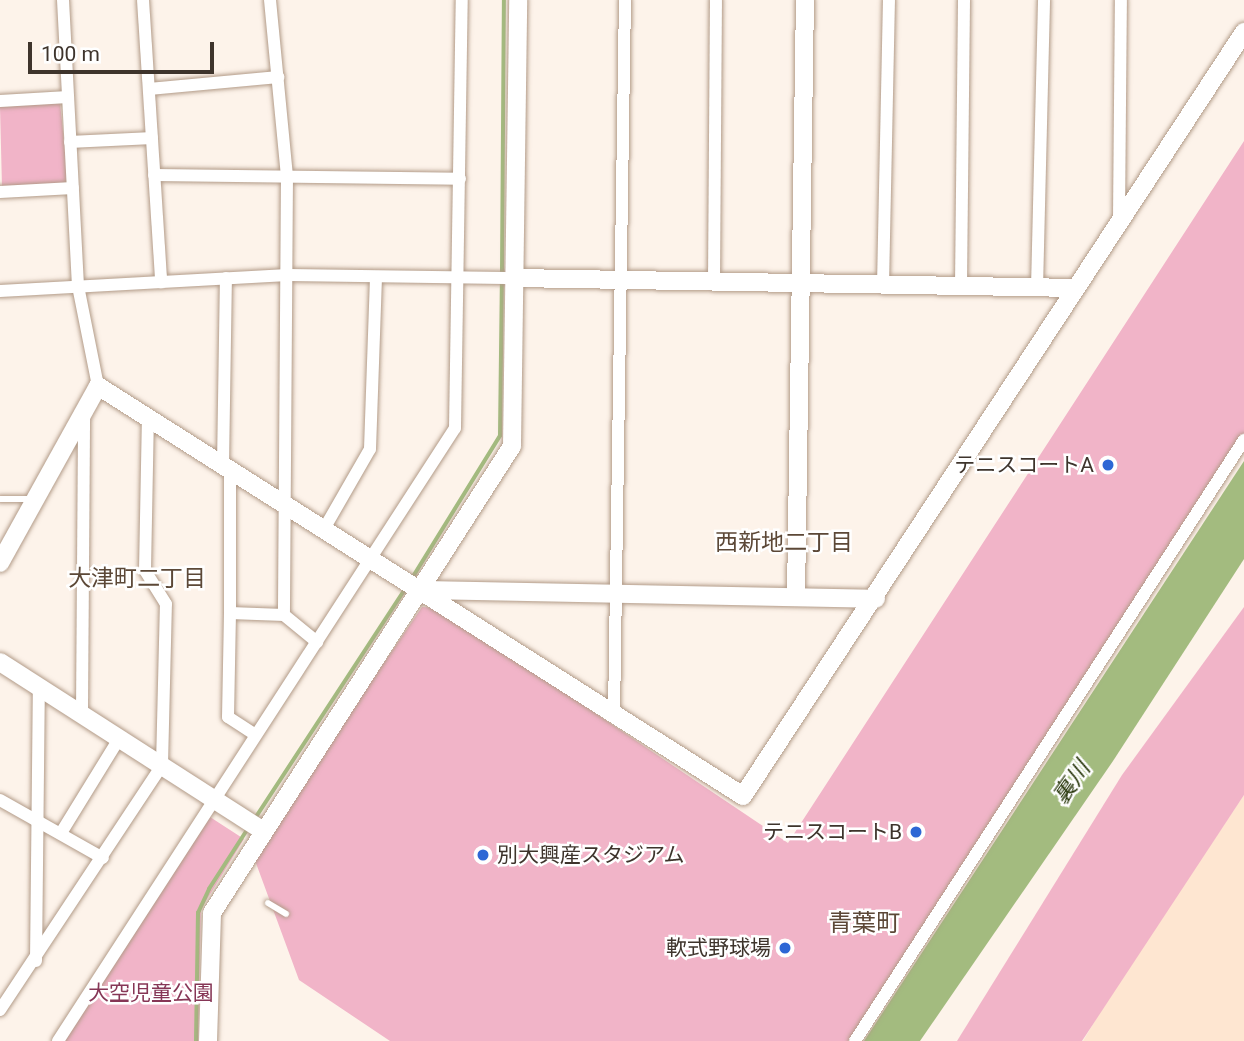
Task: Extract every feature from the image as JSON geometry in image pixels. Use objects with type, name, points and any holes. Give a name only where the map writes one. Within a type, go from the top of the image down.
[{"type":"street","points":[[0,564],[98,386],[78,286],[63,0]]},
{"type":"street","points":[[143,0],[161,282]]},
{"type":"street","points":[[270,0],[287,175],[284,615]]},
{"type":"street","points":[[58,1041],[372,559],[454,428],[459,278],[462,0]]},
{"type":"street","points":[[208,1041],[212,913],[413,585],[512,446],[506,278],[518,0]]},
{"type":"street","points":[[614,714],[625,0]]},
{"type":"street","points":[[714,282],[716,0]]},
{"type":"street","points":[[796,597],[805,0]]},
{"type":"street","points":[[883,285],[889,0]]},
{"type":"street","points":[[961,286],[964,0]]},
{"type":"street","points":[[1037,288],[1044,0]]},
{"type":"street","points":[[1119,218],[1121,0]]},
{"type":"street","points":[[98,386],[743,796],[876,599],[1119,218],[1244,32]]},
{"type":"street","points":[[149,89],[278,78]]},
{"type":"street","points":[[0,101],[68,97]]},
{"type":"street","points":[[71,142],[152,138]]},
{"type":"street","points":[[154,175],[460,179]]},
{"type":"street","points":[[0,192],[73,188]]},
{"type":"street","points":[[0,290],[288,275],[1074,288]]},
{"type":"street","points":[[324,529],[370,449],[376,277]]},
{"type":"street","points":[[226,278],[230,613],[228,717],[256,735]]},
{"type":"street","points":[[82,713],[84,411]]},
{"type":"street","points":[[0,1010],[36,961],[162,765],[166,604],[145,570],[148,417]]},
{"type":"street","points":[[855,1041],[1244,440]]},
{"type":"street","points":[[413,585],[616,594],[876,599]]},
{"type":"street","points":[[230,613],[284,615],[317,642]]},
{"type":"street","points":[[0,662],[262,830]]},
{"type":"street","points":[[36,961],[39,685]]},
{"type":"street","points":[[61,833],[120,737]]},
{"type":"street","points":[[0,800],[103,858]]},
{"type":"lane","points":[[0,499],[36,499]]},
{"type":"lane","points":[[268,903],[286,914]]},
{"type":"shaded area","points":[[1244,795],[1244,1041],[1083,1041],[1115,987]]},
{"type":"green space","points":[[60,103],[68,179],[65,184],[2,187],[0,107]]},
{"type":"green space","points":[[1244,141],[1244,437],[853,1041],[390,1041],[299,980],[253,855],[422,607],[439,608],[788,843]]},
{"type":"green space","points":[[1244,607],[1244,795],[1082,1041],[957,1041],[1122,775]]},
{"type":"green space","name":"大空児童公園","points":[[210,817],[244,839],[201,909],[198,1041],[64,1041]]},
{"type":"water","name":"裏川","points":[[1244,461],[1244,559],[1113,761],[920,1041],[864,1041]]},
{"type":"waterway","points":[[502,273],[504,0]]},
{"type":"waterway","points":[[411,580],[500,436],[502,281]]},
{"type":"waterway","points":[[256,817],[405,589]]},
{"type":"waterway","points":[[196,1041],[198,913],[209,889],[249,827]]},
{"type":"place","name":"テニスコートA","points":[[1108,465]]},
{"type":"place","name":"テニスコートB","points":[[916,832]]},
{"type":"place","name":"別大興産スタジアム","points":[[483,855]]},
{"type":"place","name":"軟式野球場","points":[[785,948]]},
{"type":"district","name":"西新地二丁目","points":[[784,543]]},
{"type":"district","name":"大津町二丁目","points":[[137,579]]},
{"type":"district","name":"青葉町","points":[[864,924]]}]
